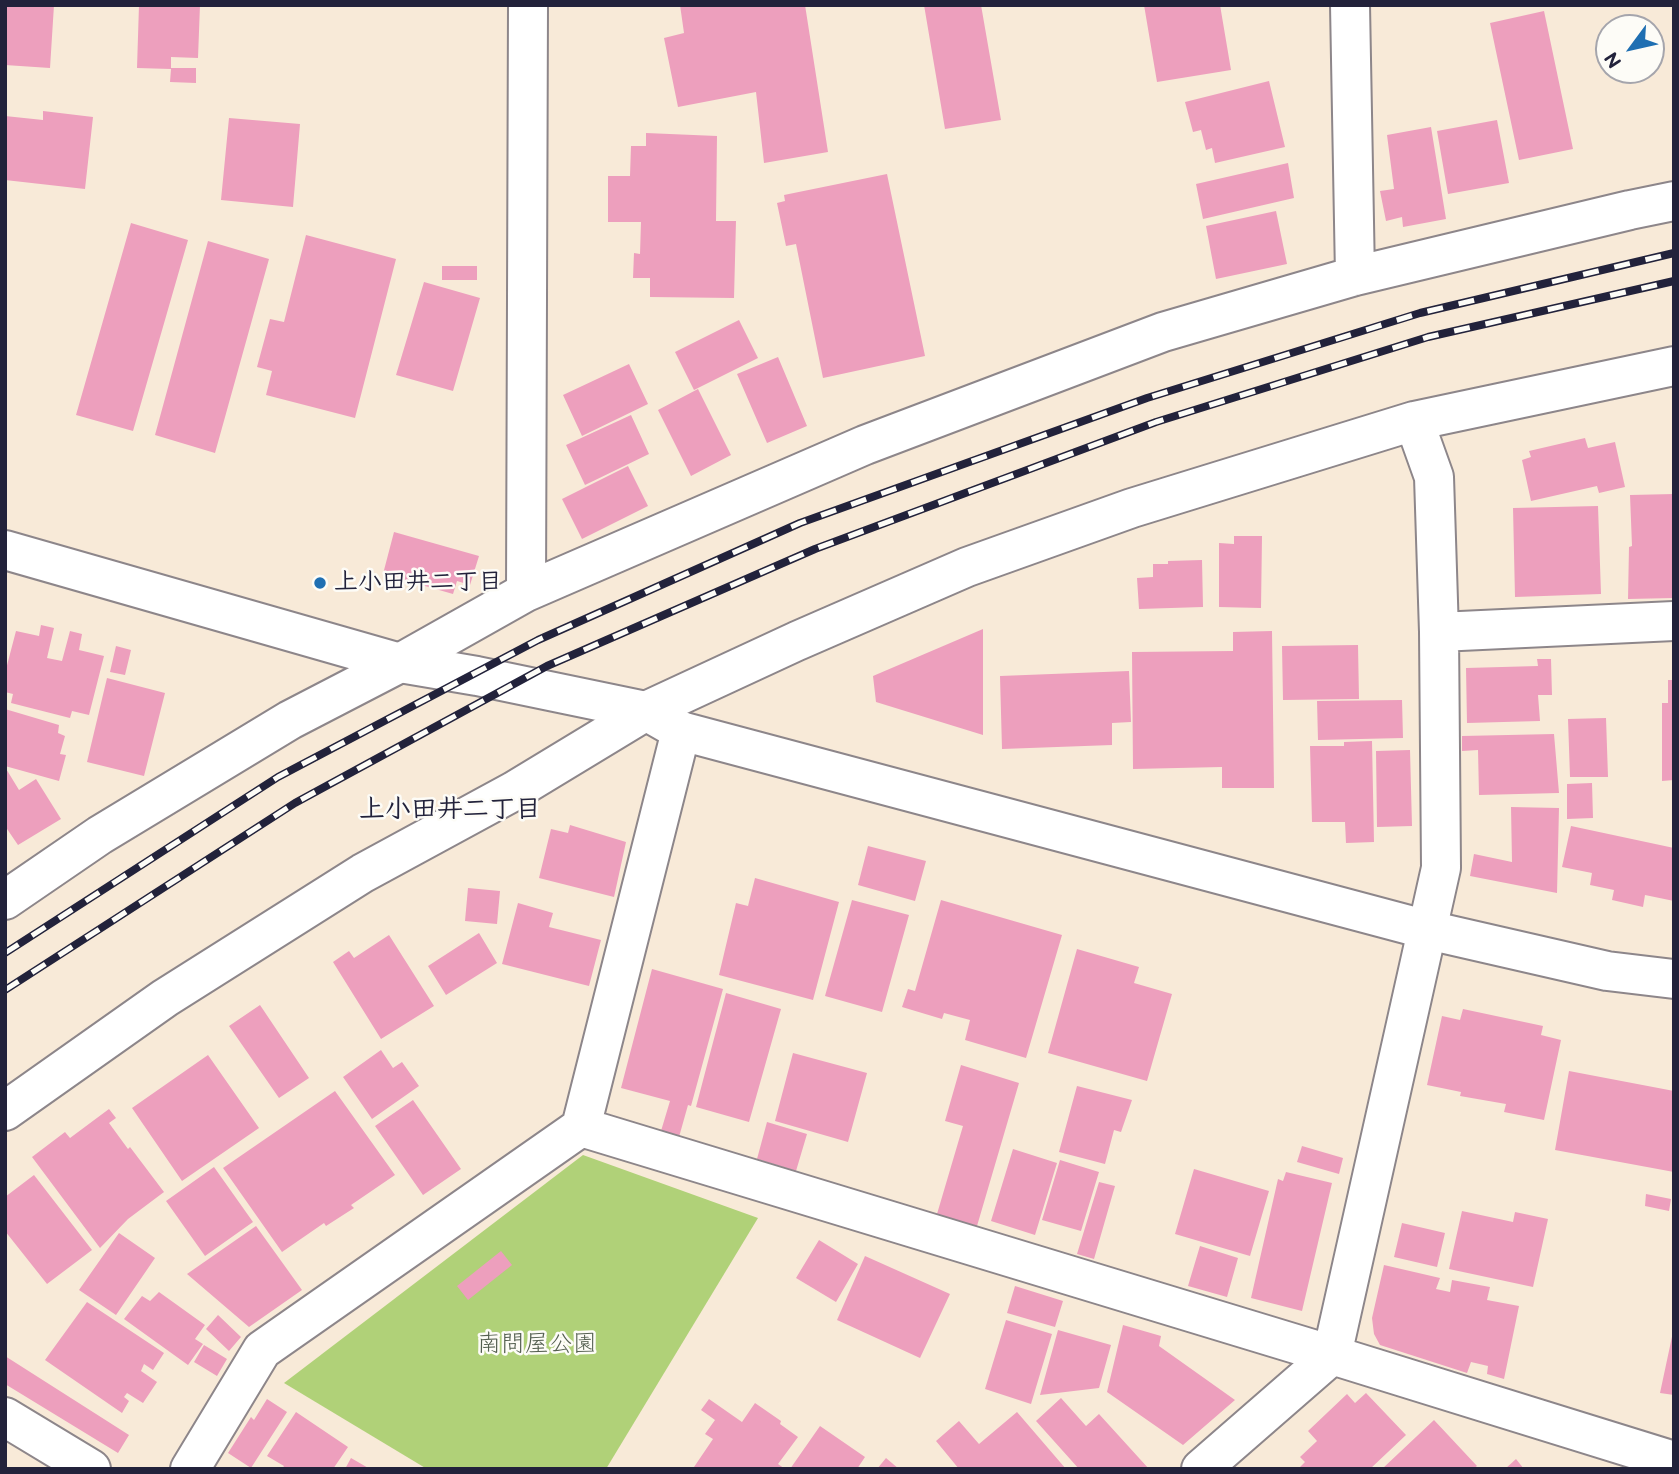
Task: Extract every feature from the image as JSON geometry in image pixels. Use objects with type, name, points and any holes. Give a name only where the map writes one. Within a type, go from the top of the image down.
[{"type":"street","points":[[526,592],[528,5]]},
{"type":"street","points":[[1349,5],[1355,276]]},
{"type":"street","points":[[5,900],[100,835],[290,720],[400,663],[526,592],[865,445],[1163,332],[1355,276],[1674,201]]},
{"type":"street","points":[[5,1111],[166,998],[363,873],[514,791],[646,711],[797,640],[967,567],[1132,508],[1414,421],[1674,366]]},
{"type":"street","points":[[1201,1469],[1332,1355],[1441,868],[1439,632],[1434,477],[1414,421]]},
{"type":"street","points":[[5,550],[400,663],[646,711],[681,731],[1428,930],[1607,971],[1674,979]]},
{"type":"street","points":[[1439,632],[1674,621]]},
{"type":"street","points":[[190,1469],[262,1350],[581,1127],[681,731]]},
{"type":"street","points":[[581,1127],[1674,1461]]},
{"type":"street","points":[[5,1417],[91,1469]]},
{"type":"green space","name":"南問屋公園","points":[[583,1155],[758,1218],[606,1469],[427,1469],[284,1383]]},
{"type":"building","points":[[5,5],[54,5],[50,68],[5,65]]},
{"type":"building","points":[[139,5],[200,5],[198,58],[171,57],[171,68],[196,68],[196,83],[170,82],[171,69],[137,68]]},
{"type":"building","points":[[680,5],[805,5],[828,152],[764,163],[756,92],[678,107],[664,38],[684,33]]},
{"type":"building","points":[[924,5],[981,5],[1001,120],[945,129]]},
{"type":"building","points":[[1144,5],[1220,5],[1231,70],[1157,82]]},
{"type":"building","points":[[1544,11],[1573,149],[1519,160],[1490,23]]},
{"type":"building","points":[[1269,81],[1285,147],[1215,163],[1212,148],[1206,150],[1201,130],[1193,132],[1185,102]]},
{"type":"building","points":[[43,111],[93,117],[85,189],[5,180],[5,116],[43,120]]},
{"type":"building","points":[[229,118],[300,124],[293,207],[221,200]]},
{"type":"building","points":[[1497,120],[1509,183],[1448,194],[1437,131]]},
{"type":"building","points":[[1431,127],[1446,219],[1403,227],[1402,217],[1386,221],[1380,191],[1394,189],[1387,135]]},
{"type":"building","points":[[646,133],[717,136],[716,221],[736,221],[734,298],[650,297],[650,278],[633,278],[634,253],[640,254],[641,222],[608,222],[608,176],[630,176],[631,146],[646,146]]},
{"type":"building","points":[[1288,163],[1294,198],[1203,219],[1196,184]]},
{"type":"building","points":[[887,174],[925,356],[823,378],[796,244],[786,246],[777,203],[785,201],[784,195]]},
{"type":"building","points":[[1276,211],[1287,264],[1216,279],[1206,226]]},
{"type":"building","points":[[131,223],[188,240],[133,431],[76,415]]},
{"type":"building","points":[[306,235],[396,259],[355,418],[266,395],[272,371],[257,367],[270,319],[284,322]]},
{"type":"building","points":[[208,241],[269,259],[215,453],[155,435]]},
{"type":"building","points":[[442,266],[477,266],[477,280],[442,280]]},
{"type":"building","points":[[424,282],[480,298],[453,391],[396,375]]},
{"type":"building","points":[[739,320],[758,358],[694,390],[675,352]]},
{"type":"building","points":[[778,357],[807,426],[767,443],[737,374]]},
{"type":"building","points":[[629,364],[648,404],[582,436],[563,395]]},
{"type":"building","points":[[698,389],[731,455],[691,476],[658,410]]},
{"type":"building","points":[[631,415],[649,454],[585,485],[566,445]]},
{"type":"building","points":[[1585,438],[1588,448],[1615,442],[1625,487],[1599,493],[1597,486],[1531,501],[1522,460],[1531,457],[1529,451]]},
{"type":"building","points":[[628,466],[648,506],[582,539],[562,499]]},
{"type":"building","points":[[1674,494],[1674,598],[1628,599],[1629,547],[1632,546],[1630,495]]},
{"type":"building","points":[[1598,506],[1601,594],[1515,597],[1513,508]]},
{"type":"building","points":[[394,532],[479,556],[470,585],[457,581],[453,594],[383,574]]},
{"type":"building","points":[[1234,536],[1262,536],[1261,608],[1219,607],[1219,543],[1234,544]]},
{"type":"building","points":[[1202,560],[1203,607],[1139,609],[1137,578],[1153,577],[1153,564]]},
{"type":"building","points":[[41,625],[54,628],[47,658],[62,661],[70,631],[82,634],[79,650],[104,656],[89,715],[72,711],[70,718],[11,703],[13,694],[5,692],[5,673],[16,631],[39,636]]},
{"type":"building","points":[[983,629],[983,735],[876,702],[873,676]]},
{"type":"building","points":[[1272,631],[1274,788],[1222,788],[1222,767],[1133,769],[1132,652],[1233,651],[1233,632]]},
{"type":"building","points":[[1358,645],[1359,699],[1283,700],[1282,646]]},
{"type":"building","points":[[116,646],[131,650],[125,675],[110,672]]},
{"type":"building","points":[[1537,659],[1551,659],[1552,695],[1538,695],[1540,721],[1467,723],[1466,668],[1538,666]]},
{"type":"building","points":[[1129,671],[1131,722],[1112,723],[1112,745],[1002,749],[1000,676]]},
{"type":"building","points":[[107,678],[165,693],[144,776],[87,762]]},
{"type":"building","points":[[1668,680],[1674,680],[1674,780],[1662,781],[1662,703],[1668,703]]},
{"type":"building","points":[[1402,700],[1403,738],[1318,740],[1317,701]]},
{"type":"building","points":[[5,709],[59,725],[58,733],[65,736],[60,754],[66,755],[59,781],[5,766]]},
{"type":"building","points":[[1606,718],[1608,777],[1570,777],[1568,719]]},
{"type":"building","points":[[1554,734],[1559,793],[1479,795],[1478,750],[1462,751],[1462,736]]},
{"type":"building","points":[[1372,741],[1374,842],[1346,843],[1345,822],[1312,822],[1310,746],[1344,746],[1344,742]]},
{"type":"building","points":[[1410,750],[1412,826],[1377,827],[1376,751]]},
{"type":"building","points":[[5,767],[19,790],[36,779],[61,819],[18,845],[5,826]]},
{"type":"building","points":[[1592,783],[1593,818],[1567,819],[1567,784]]},
{"type":"building","points":[[1511,807],[1559,808],[1557,893],[1470,876],[1474,854],[1512,862]]},
{"type":"building","points":[[570,825],[626,842],[614,897],[539,878],[551,829],[568,833]]},
{"type":"building","points":[[1571,826],[1674,848],[1674,901],[1645,895],[1643,907],[1612,900],[1614,890],[1590,885],[1592,873],[1562,867]]},
{"type":"building","points":[[868,846],[926,861],[915,901],[858,885]]},
{"type":"building","points":[[755,878],[839,902],[813,1000],[719,975],[736,903],[748,906]]},
{"type":"building","points":[[468,888],[500,891],[497,924],[465,921]]},
{"type":"building","points":[[852,900],[909,915],[882,1012],[825,996]]},
{"type":"building","points":[[941,900],[1062,935],[1026,1058],[965,1040],[970,1020],[944,1013],[942,1019],[902,1007],[908,989],[915,991]]},
{"type":"building","points":[[518,903],[553,913],[549,927],[601,940],[589,986],[502,964]]},
{"type":"building","points":[[479,933],[497,963],[446,995],[428,966]]},
{"type":"building","points":[[389,935],[434,1006],[381,1039],[333,962],[349,951],[354,958]]},
{"type":"building","points":[[1077,949],[1139,967],[1134,983],[1172,994],[1147,1081],[1048,1053]]},
{"type":"building","points":[[652,969],[723,989],[691,1106],[688,1105],[679,1137],[661,1131],[670,1101],[621,1088]]},
{"type":"building","points":[[726,993],[781,1009],[749,1122],[696,1107]]},
{"type":"building","points":[[260,1005],[309,1078],[279,1098],[229,1026]]},
{"type":"building","points":[[1463,1009],[1543,1026],[1541,1035],[1561,1040],[1544,1120],[1504,1112],[1506,1104],[1460,1096],[1461,1092],[1427,1085],[1442,1016],[1460,1020]]},
{"type":"building","points":[[381,1050],[393,1068],[402,1062],[419,1086],[372,1119],[343,1077]]},
{"type":"building","points":[[793,1053],[867,1073],[848,1142],[775,1121]]},
{"type":"building","points":[[208,1055],[259,1128],[182,1181],[132,1108]]},
{"type":"building","points":[[961,1065],[1019,1083],[977,1226],[937,1214],[963,1126],[945,1121]]},
{"type":"building","points":[[1569,1071],[1674,1091],[1674,1172],[1555,1150]]},
{"type":"building","points":[[1077,1086],[1132,1100],[1121,1132],[1114,1130],[1105,1164],[1059,1152]]},
{"type":"building","points":[[335,1091],[395,1175],[351,1205],[354,1208],[326,1226],[324,1223],[282,1252],[223,1168]]},
{"type":"building","points":[[413,1100],[461,1169],[423,1195],[375,1126]]},
{"type":"building","points":[[109,1109],[116,1118],[109,1123],[164,1192],[128,1219],[100,1248],[32,1157],[65,1132],[70,1138]]},
{"type":"building","points":[[767,1122],[807,1134],[796,1171],[757,1159]]},
{"type":"building","points":[[1302,1146],[1343,1158],[1339,1174],[1297,1162]]},
{"type":"building","points":[[1013,1149],[1057,1163],[1035,1235],[991,1221]]},
{"type":"building","points":[[1060,1160],[1099,1172],[1081,1231],[1042,1220]]},
{"type":"building","points":[[214,1167],[253,1222],[205,1256],[166,1201]]},
{"type":"building","points":[[1194,1169],[1269,1191],[1250,1256],[1175,1234]]},
{"type":"building","points":[[1286,1172],[1332,1183],[1302,1311],[1251,1298],[1278,1179],[1283,1181]]},
{"type":"building","points":[[34,1175],[92,1250],[47,1284],[5,1231],[5,1197]]},
{"type":"building","points":[[1099,1182],[1115,1186],[1094,1259],[1077,1254]]},
{"type":"building","points":[[1646,1194],[1671,1199],[1669,1211],[1645,1206]]},
{"type":"building","points":[[1462,1211],[1513,1222],[1515,1212],[1548,1219],[1533,1287],[1449,1269]]},
{"type":"building","points":[[1402,1223],[1445,1233],[1437,1267],[1394,1257]]},
{"type":"building","points":[[256,1226],[302,1290],[249,1327],[187,1274]]},
{"type":"building","points":[[119,1233],[155,1258],[116,1315],[79,1290]]},
{"type":"building","points":[[819,1240],[858,1264],[836,1302],[796,1278]]},
{"type":"building","points":[[1200,1246],[1238,1258],[1227,1297],[1188,1286]]},
{"type":"building","points":[[501,1251],[512,1265],[468,1300],[457,1286]]},
{"type":"building","points":[[865,1256],[950,1294],[920,1358],[837,1320]]},
{"type":"building","points":[[1384,1265],[1440,1278],[1436,1289],[1450,1292],[1452,1280],[1490,1287],[1487,1300],[1519,1306],[1504,1379],[1487,1374],[1488,1366],[1471,1362],[1467,1373],[1380,1345],[1374,1334],[1372,1318]]},
{"type":"building","points":[[1015,1286],[1063,1301],[1055,1327],[1007,1313]]},
{"type":"building","points":[[159,1292],[205,1325],[195,1339],[203,1344],[188,1365],[124,1319],[142,1296],[150,1301]]},
{"type":"building","points":[[87,1302],[164,1353],[153,1370],[144,1364],[141,1371],[157,1382],[143,1403],[127,1393],[124,1397],[129,1401],[122,1413],[45,1360]]},
{"type":"building","points":[[218,1315],[241,1337],[229,1351],[206,1329]]},
{"type":"building","points":[[1006,1320],[1052,1334],[1031,1404],[985,1389]]},
{"type":"building","points":[[1123,1325],[1161,1336],[1159,1346],[1235,1400],[1183,1445],[1107,1392]]},
{"type":"building","points":[[1058,1330],[1111,1345],[1099,1388],[1040,1395]]},
{"type":"building","points":[[1674,1332],[1674,1395],[1660,1393]]},
{"type":"building","points":[[204,1345],[227,1359],[217,1376],[194,1362]]},
{"type":"building","points":[[5,1356],[129,1435],[118,1453],[5,1384]]},
{"type":"building","points":[[1366,1393],[1406,1435],[1370,1469],[1298,1469],[1305,1462],[1300,1457],[1317,1441],[1308,1431],[1347,1394],[1355,1403]]},
{"type":"building","points":[[1061,1398],[1086,1426],[1099,1414],[1149,1469],[1079,1469],[1036,1421]]},
{"type":"building","points":[[267,1399],[287,1412],[251,1468],[228,1453],[251,1417],[254,1420]]},
{"type":"building","points":[[709,1399],[742,1422],[755,1403],[781,1421],[780,1424],[798,1437],[778,1464],[785,1469],[696,1469],[694,1467],[713,1439],[705,1434],[715,1420],[701,1410]]},
{"type":"building","points":[[296,1412],[348,1447],[333,1469],[282,1469],[284,1466],[267,1456]]},
{"type":"building","points":[[1017,1412],[1066,1469],[959,1469],[936,1441],[959,1421],[979,1444]]},
{"type":"building","points":[[1434,1420],[1477,1466],[1473,1469],[1382,1469]]},
{"type":"building","points":[[820,1426],[865,1457],[857,1469],[790,1469]]},
{"type":"building","points":[[351,1458],[370,1469],[345,1469]]},
{"type":"building","points":[[886,1458],[899,1469],[877,1469]]},
{"type":"building","points":[[1516,1459],[1524,1469],[1505,1469]]},
{"type":"railway","points":[[5,953],[278,777],[538,640],[800,523],[1147,398],[1420,313],[1674,253]]},
{"type":"railway","points":[[5,990],[295,803],[547,666],[815,549],[1156,422],[1428,337],[1674,281]]},
{"type":"place","name":"上小田井二丁目","points":[[320,583]]},
{"type":"district","name":"上小田井二丁目","points":[[450,810]]}]
